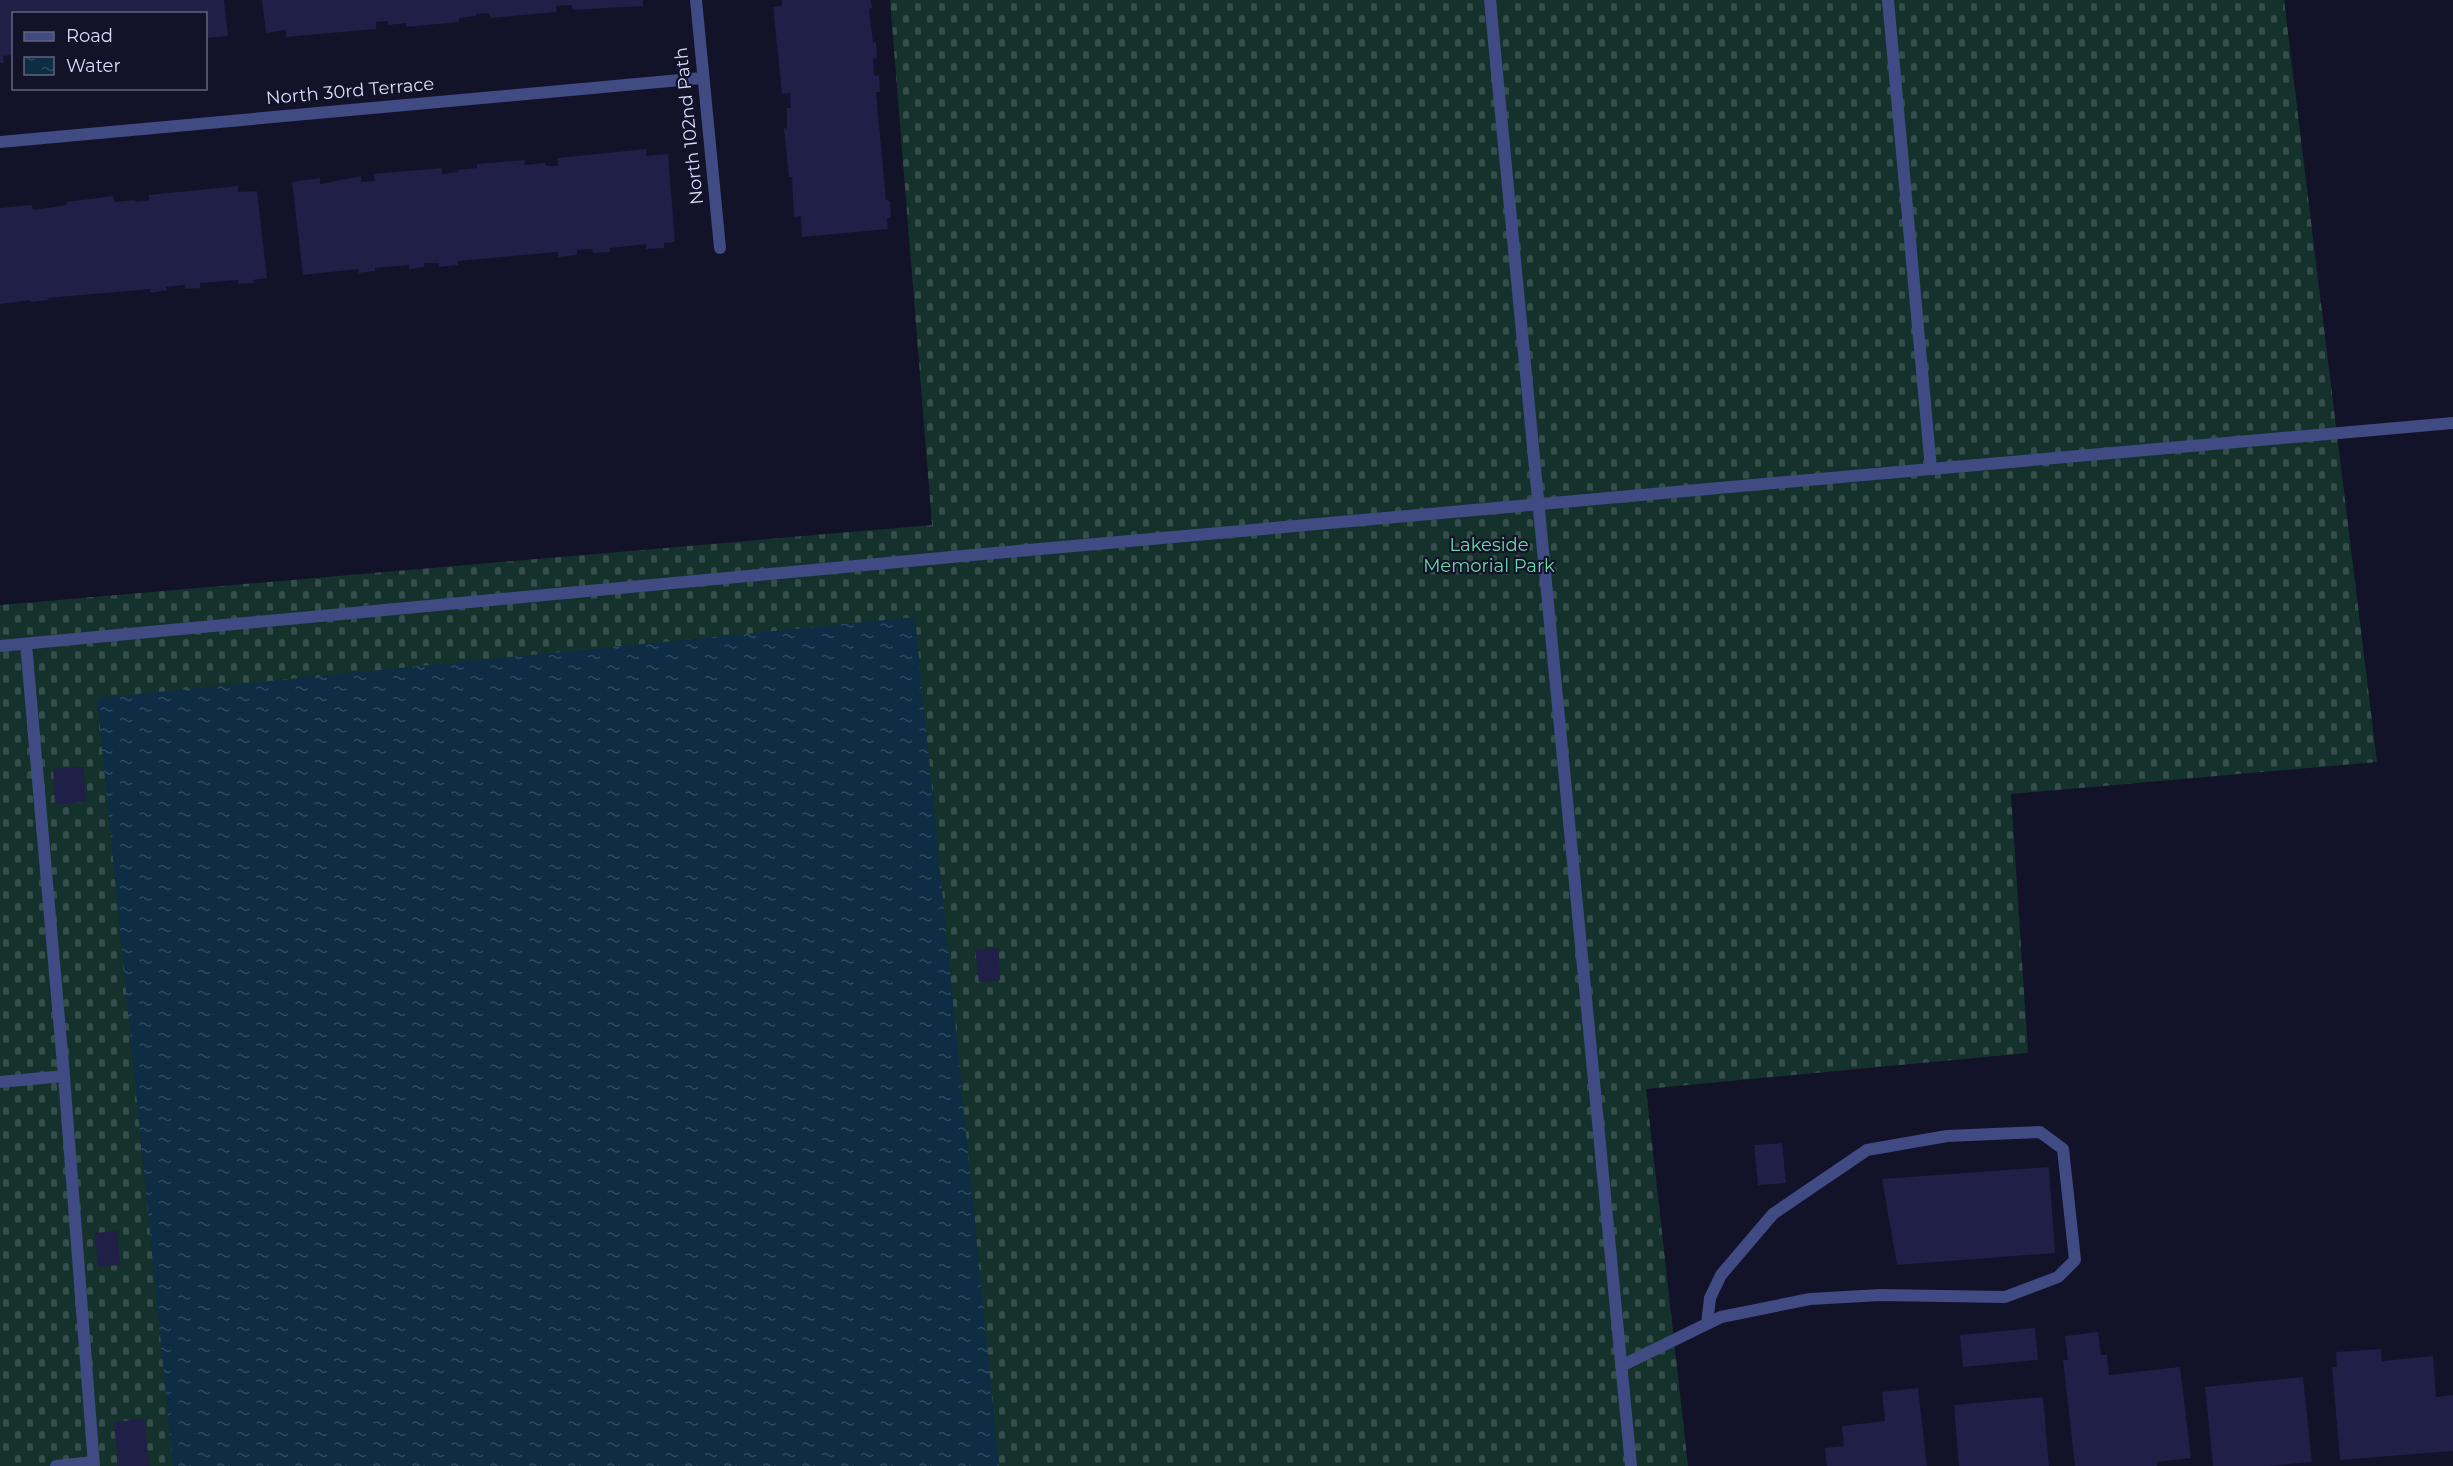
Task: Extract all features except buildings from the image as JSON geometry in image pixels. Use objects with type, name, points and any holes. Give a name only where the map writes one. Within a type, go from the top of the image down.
[{"type":"street","name":"North 102nd Path","points":[[696,0],[720,248]]},
{"type":"street","points":[[1490,0],[1631,1466]]},
{"type":"street","points":[[1888,0],[1931,470]]},
{"type":"street","name":"North 30rd Terrace","points":[[0,142],[702,78]]},
{"type":"street","points":[[0,646],[1538,504],[2453,423]]},
{"type":"street","points":[[26,644],[64,1076],[93,1464],[56,1466]]},
{"type":"street","points":[[0,1082],[64,1076]]},
{"type":"street","points":[[1621,1366],[1707,1324],[1721,1317],[1810,1299],[1880,1295],[2005,1297],[2058,1277],[2074,1260],[2063,1149],[2040,1132],[1947,1136],[1867,1150],[1773,1214],[1721,1275],[1710,1298],[1707,1324]]},
{"type":"green space","name":"Lakeside Memorial Park","points":[[890,0],[2284,0],[2377,762],[2011,794],[2028,1053],[1646,1089],[1688,1466],[0,1466],[0,605],[932,525]]},
{"type":"water","points":[[915,617],[999,1466],[173,1466],[97,698]]}]
